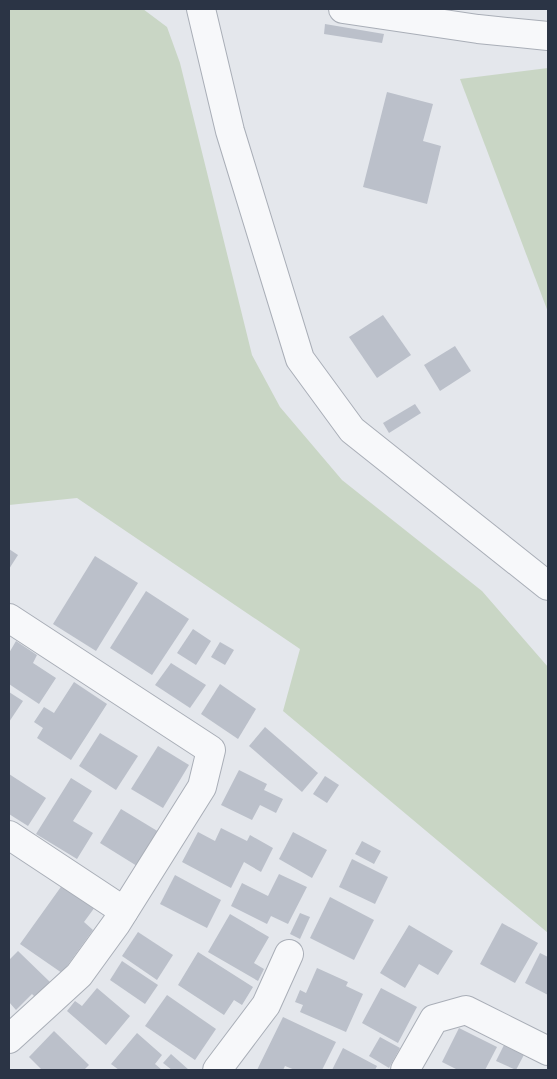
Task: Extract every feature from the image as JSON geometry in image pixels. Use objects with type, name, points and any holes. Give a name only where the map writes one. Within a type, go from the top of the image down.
[{"type":"street","points":[[200,9],[230,131],[300,359],[352,430],[548,586]]},
{"type":"street","points":[[343,9],[478,29],[548,36]]},
{"type":"street","points":[[9,618],[211,750],[202,787],[124,911],[78,975],[9,1039]]},
{"type":"street","points":[[9,835],[124,911]]},
{"type":"street","points":[[217,1070],[266,1005],[289,954]]},
{"type":"street","points":[[406,1070],[434,1019],[466,1010],[548,1051]]},
{"type":"green space","points":[[9,9],[143,9],[167,27],[180,63],[252,355],[280,407],[342,480],[482,591],[548,667],[548,933],[283,711],[300,649],[77,498],[9,505]]},
{"type":"green space","points":[[548,68],[548,312],[460,79]]},
{"type":"building","points":[[325,24],[384,34],[382,43],[324,34]]},
{"type":"building","points":[[387,92],[433,104],[423,141],[441,146],[427,204],[363,187]]},
{"type":"building","points":[[383,315],[411,355],[377,378],[349,337]]},
{"type":"building","points":[[455,346],[471,371],[440,391],[424,365]]},
{"type":"building","points":[[415,404],[421,413],[389,433],[383,423]]},
{"type":"building","points":[[9,549],[18,555],[9,569]]},
{"type":"building","points":[[95,556],[138,583],[96,651],[53,624]]},
{"type":"building","points":[[146,591],[189,619],[152,675],[110,648]]},
{"type":"building","points":[[193,629],[211,641],[196,665],[177,653]]},
{"type":"building","points":[[16,641],[37,655],[33,663],[56,678],[39,704],[9,684],[9,653]]},
{"type":"building","points":[[220,642],[234,650],[225,665],[211,657]]},
{"type":"building","points":[[171,663],[206,685],[190,708],[155,685]]},
{"type":"building","points":[[74,682],[107,704],[71,760],[37,738],[43,728],[34,722],[44,707],[54,713]]},
{"type":"building","points":[[220,684],[256,709],[238,739],[201,714]]},
{"type":"building","points":[[9,692],[23,701],[9,722]]},
{"type":"building","points":[[265,727],[318,773],[302,792],[249,746]]},
{"type":"building","points":[[100,733],[138,756],[116,790],[79,766]]},
{"type":"building","points":[[158,746],[189,765],[163,808],[131,789]]},
{"type":"building","points":[[239,770],[267,784],[264,790],[283,799],[276,813],[260,805],[252,820],[221,805]]},
{"type":"building","points":[[9,774],[46,798],[28,826],[9,814]]},
{"type":"building","points":[[325,776],[339,785],[327,803],[313,794]]},
{"type":"building","points":[[71,778],[92,791],[73,821],[93,833],[77,859],[36,834]]},
{"type":"building","points":[[121,809],[159,832],[137,866],[100,843]]},
{"type":"building","points":[[221,828],[247,841],[250,835],[273,848],[261,872],[244,862],[231,888],[182,862],[198,832],[215,841]]},
{"type":"building","points":[[293,832],[327,850],[312,878],[279,859]]},
{"type":"building","points":[[362,841],[381,851],[374,864],[355,854]]},
{"type":"building","points":[[352,859],[388,877],[375,904],[339,887]]},
{"type":"building","points":[[279,874],[307,887],[288,924],[271,916],[267,924],[231,906],[242,883],[268,896]]},
{"type":"building","points":[[175,875],[221,900],[207,928],[160,904]]},
{"type":"building","points":[[63,884],[95,907],[84,922],[93,930],[62,973],[20,944]]},
{"type":"building","points":[[330,897],[374,920],[354,960],[310,938]]},
{"type":"building","points":[[300,913],[310,917],[300,939],[290,934]]},
{"type":"building","points":[[230,914],[269,937],[254,963],[264,969],[258,981],[208,952]]},
{"type":"building","points":[[502,923],[538,943],[515,983],[480,964]]},
{"type":"building","points":[[409,925],[453,951],[438,975],[419,964],[405,988],[380,973]]},
{"type":"building","points":[[138,932],[173,955],[157,980],[122,956]]},
{"type":"building","points":[[18,951],[51,983],[36,998],[32,994],[16,1010],[9,1002],[9,960]]},
{"type":"building","points":[[198,952],[253,987],[242,1005],[234,1000],[224,1015],[178,985]]},
{"type":"building","points":[[540,953],[548,957],[548,995],[525,983]]},
{"type":"building","points":[[122,961],[158,985],[145,1004],[110,980]]},
{"type":"building","points":[[317,968],[348,982],[346,986],[363,994],[346,1032],[300,1012],[303,1005],[295,1002],[300,990],[306,993]]},
{"type":"building","points":[[97,988],[130,1016],[106,1045],[67,1011],[75,1001],[82,1006]]},
{"type":"building","points":[[381,988],[417,1007],[398,1043],[362,1023]]},
{"type":"building","points":[[167,995],[216,1029],[195,1060],[145,1026]]},
{"type":"building","points":[[283,1017],[336,1042],[322,1070],[295,1070],[285,1066],[283,1070],[257,1070]]},
{"type":"building","points":[[459,1028],[497,1047],[485,1070],[458,1070],[442,1062]]},
{"type":"building","points":[[54,1031],[89,1065],[84,1070],[42,1070],[29,1057]]},
{"type":"building","points":[[137,1033],[162,1055],[155,1064],[162,1070],[119,1070],[111,1064]]},
{"type":"building","points":[[380,1037],[400,1048],[389,1068],[369,1056]]},
{"type":"building","points":[[507,1039],[527,1049],[516,1070],[496,1061]]},
{"type":"building","points":[[343,1048],[377,1066],[375,1070],[332,1070]]},
{"type":"building","points":[[171,1054],[189,1070],[172,1070],[163,1063]]}]
